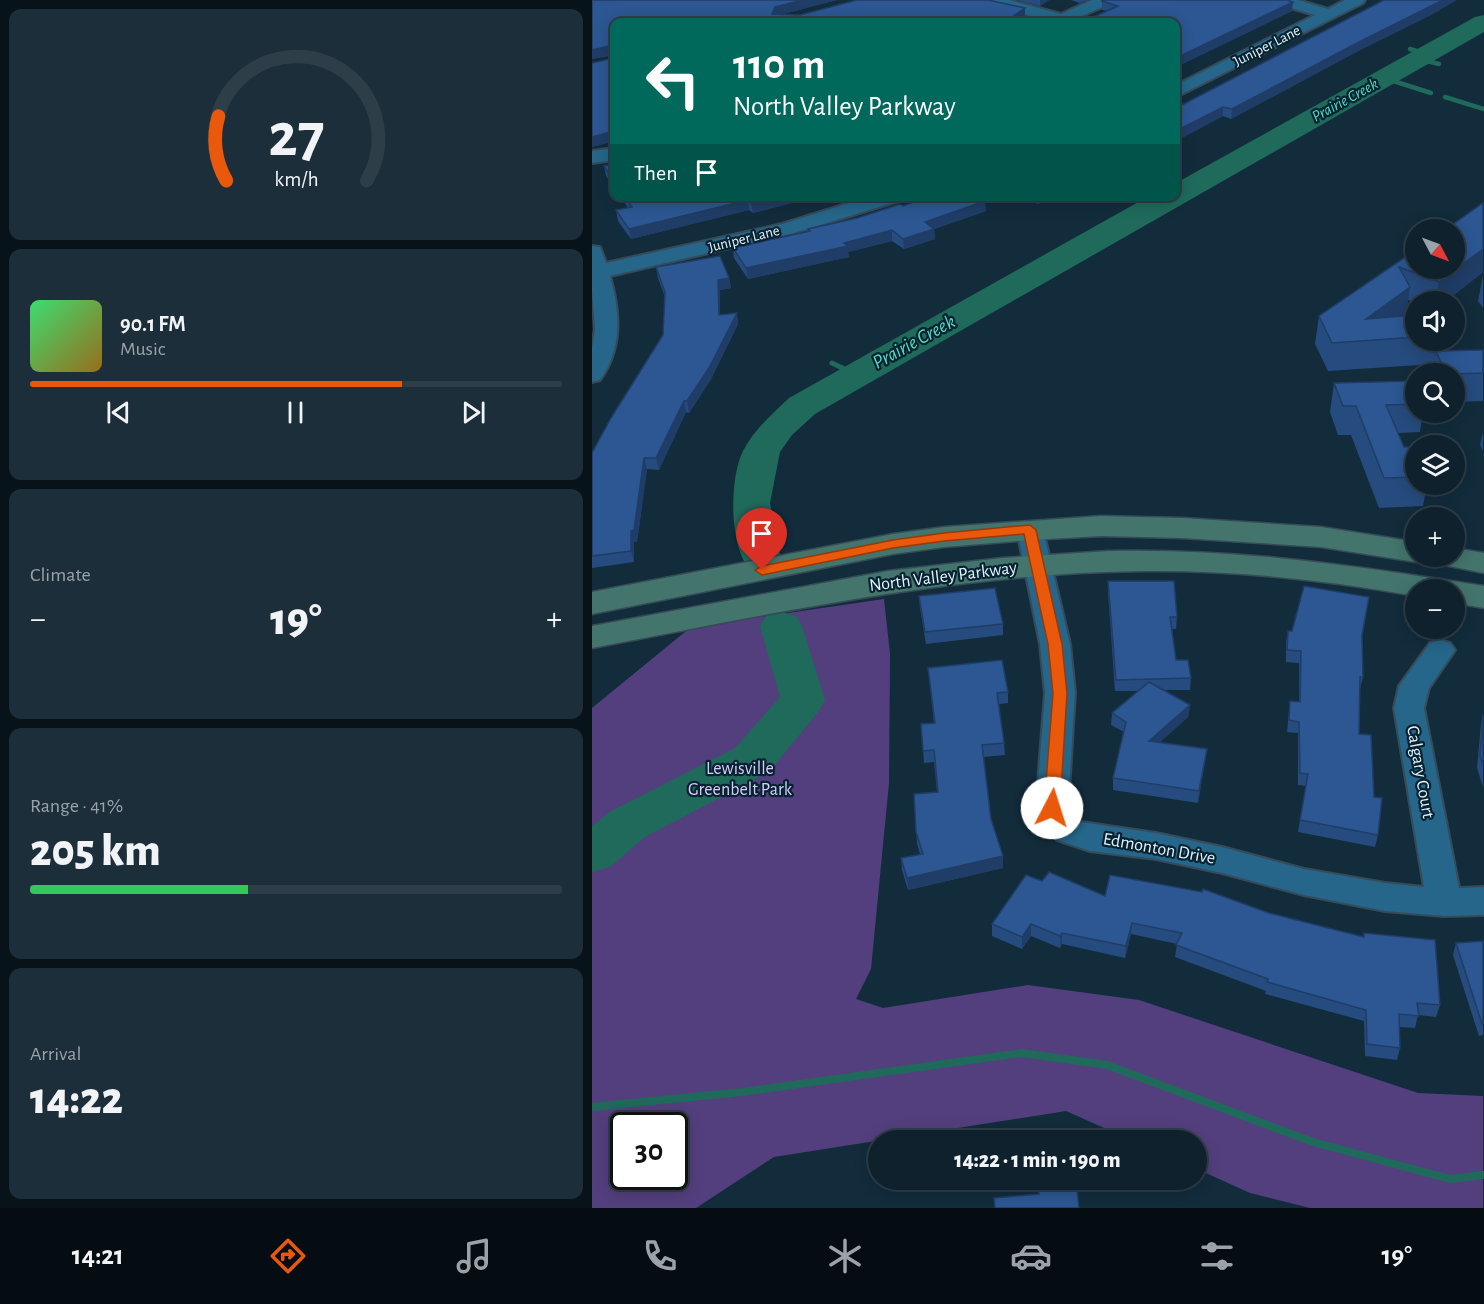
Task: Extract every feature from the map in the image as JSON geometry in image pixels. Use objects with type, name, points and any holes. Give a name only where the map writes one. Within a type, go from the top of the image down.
[{"type":"street","points":[[979,0],[1010,5],[1049,18]]},
{"type":"street","points":[[1065,18],[1106,0]]},
{"type":"street","points":[[1280,0],[1329,14]]},
{"type":"street","name":"Juniper Lane","points":[[1180,90],[1357,0]]},
{"type":"street","points":[[592,158],[610,155]]},
{"type":"street","name":"Juniper Lane","points":[[594,266],[787,229],[879,201]]},
{"type":"street","points":[[592,375],[597,367],[609,327],[603,283],[594,266]]},
{"type":"street","name":"North Valley Parkway","points":[[592,603],[893,544],[1030,530],[1101,526],[1182,528],[1321,537],[1405,550]]},
{"type":"street","name":"Edmonton Drive","points":[[1030,530],[1055,644],[1060,693],[1052,808],[1069,831],[1090,838],[1156,846],[1222,860],[1316,885],[1385,897],[1444,902],[1483,901]]},
{"type":"street","points":[[1348,541],[1352,576]]},
{"type":"street","points":[[1465,560],[1483,563]]},
{"type":"street","name":"North Valley Parkway","points":[[592,637],[845,589],[931,576],[1037,566],[1216,562],[1352,576],[1405,584]]},
{"type":"street","points":[[1465,594],[1483,597]]},
{"type":"street","name":"Calgary Court","points":[[1440,650],[1414,686],[1409,708],[1444,902]]},
{"type":"green space","name":"Lewisville Greenbelt Park","points":[[884,599],[890,654],[889,783],[871,969],[856,999],[883,1008],[1028,985],[1139,1000],[1418,1093],[1483,1096],[1483,1208],[1310,1208],[1250,1193],[1207,1174],[1207,1130],[1109,1130],[1066,1111],[945,1130],[868,1130],[868,1142],[774,1157],[696,1208],[592,1208],[592,708],[691,627]]},
{"type":"building","points":[[592,0],[803,0],[775,7],[772,14],[800,15],[857,0],[988,0],[1025,8],[1010,18],[610,18],[610,46],[592,50]]},
{"type":"building","points":[[1287,0],[1293,2],[1180,56],[1180,18],[1091,18],[1118,6],[1102,1]]},
{"type":"building","points":[[1384,0],[1443,0],[1232,109],[1223,107],[1180,129],[1180,106]]},
{"type":"building","points":[[610,59],[610,132],[592,137],[592,63]]},
{"type":"building","points":[[610,165],[610,175],[604,166]]},
{"type":"building","points":[[628,201],[744,201],[629,229],[616,210],[632,207]]},
{"type":"building","points":[[916,201],[985,201],[925,222],[934,229],[903,239],[892,230],[844,243],[848,246],[746,268],[733,248],[810,231],[808,229],[857,218],[900,204],[903,206]]},
{"type":"building","points":[[1483,203],[1483,249],[1465,262],[1465,219],[1460,219]]},
{"type":"building","points":[[720,256],[729,278],[718,280],[719,315],[737,313],[709,368],[687,401],[684,401],[656,458],[644,458],[634,530],[631,531],[631,551],[592,556],[592,453],[663,335],[665,292],[656,267]]},
{"type":"building","points":[[1405,257],[1405,269],[1399,267],[1410,287],[1366,319],[1405,316],[1405,338],[1332,343],[1319,316]]},
{"type":"building","points":[[1483,350],[1483,373],[1465,374],[1465,363],[1441,363],[1436,351],[1465,351]]},
{"type":"building","points":[[1405,381],[1405,404],[1386,405],[1405,447],[1405,477],[1384,478],[1356,406],[1343,406],[1334,383]]},
{"type":"building","points":[[1108,581],[1174,581],[1177,617],[1170,617],[1176,660],[1188,660],[1191,678],[1116,680]]},
{"type":"building","points":[[1304,586],[1369,597],[1362,635],[1363,677],[1360,677],[1359,734],[1371,735],[1374,797],[1382,798],[1378,835],[1300,820],[1308,774],[1300,773],[1299,722],[1289,720],[1290,701],[1300,702],[1301,651],[1287,650],[1288,631],[1292,631]]},
{"type":"building","points":[[995,588],[1003,624],[925,632],[919,596]]},
{"type":"building","points":[[1002,660],[1008,692],[997,693],[1004,743],[982,745],[991,819],[1003,856],[907,878],[901,858],[923,854],[916,832],[914,794],[938,792],[934,750],[923,751],[921,724],[935,723],[928,668]]},
{"type":"building","points":[[1149,682],[1190,705],[1149,741],[1207,749],[1199,791],[1113,778],[1126,722],[1112,713]]},
{"type":"building","points":[[1483,715],[1483,765],[1480,756]]},
{"type":"building","points":[[1049,872],[1105,896],[1110,875],[1202,892],[1203,889],[1269,913],[1364,937],[1364,933],[1435,940],[1440,1005],[1417,1003],[1419,1016],[1399,1014],[1400,1048],[1367,1044],[1366,1010],[1267,982],[1268,979],[1176,945],[1182,933],[1132,923],[1126,946],[1062,933],[1060,936],[1031,924],[1022,937],[992,924],[1026,875],[1042,881]]},
{"type":"building","points":[[1483,941],[1483,1024],[1482,1024],[1456,943]]},
{"type":"building","points":[[1038,1190],[1077,1190],[1079,1208],[995,1208],[994,1198],[1039,1194]]},
{"type":"waterway","name":"Prairie Creek","points":[[1180,193],[1484,22]]},
{"type":"waterway","points":[[1410,49],[1427,54]]},
{"type":"waterway","points":[[1419,59],[1439,64]]},
{"type":"waterway","points":[[1384,78],[1431,93]]},
{"type":"waterway","points":[[1445,97],[1484,109]]},
{"type":"waterway","name":"Prairie Creek","points":[[760,555],[751,503],[761,452],[779,427],[802,406],[1163,201]]},
{"type":"waterway","points":[[832,363],[855,374]]},
{"type":"waterway","name":"Prairie Creek","points":[[592,853],[628,824],[752,760],[803,700],[781,626]]},
{"type":"waterway","points":[[592,1107],[742,1092],[1022,1053],[1107,1065],[1313,1142],[1450,1179],[1484,1175]]},
{"type":"route","points":[[762,570],[893,544],[1030,530],[1055,644],[1060,693],[1052,808]]}]
